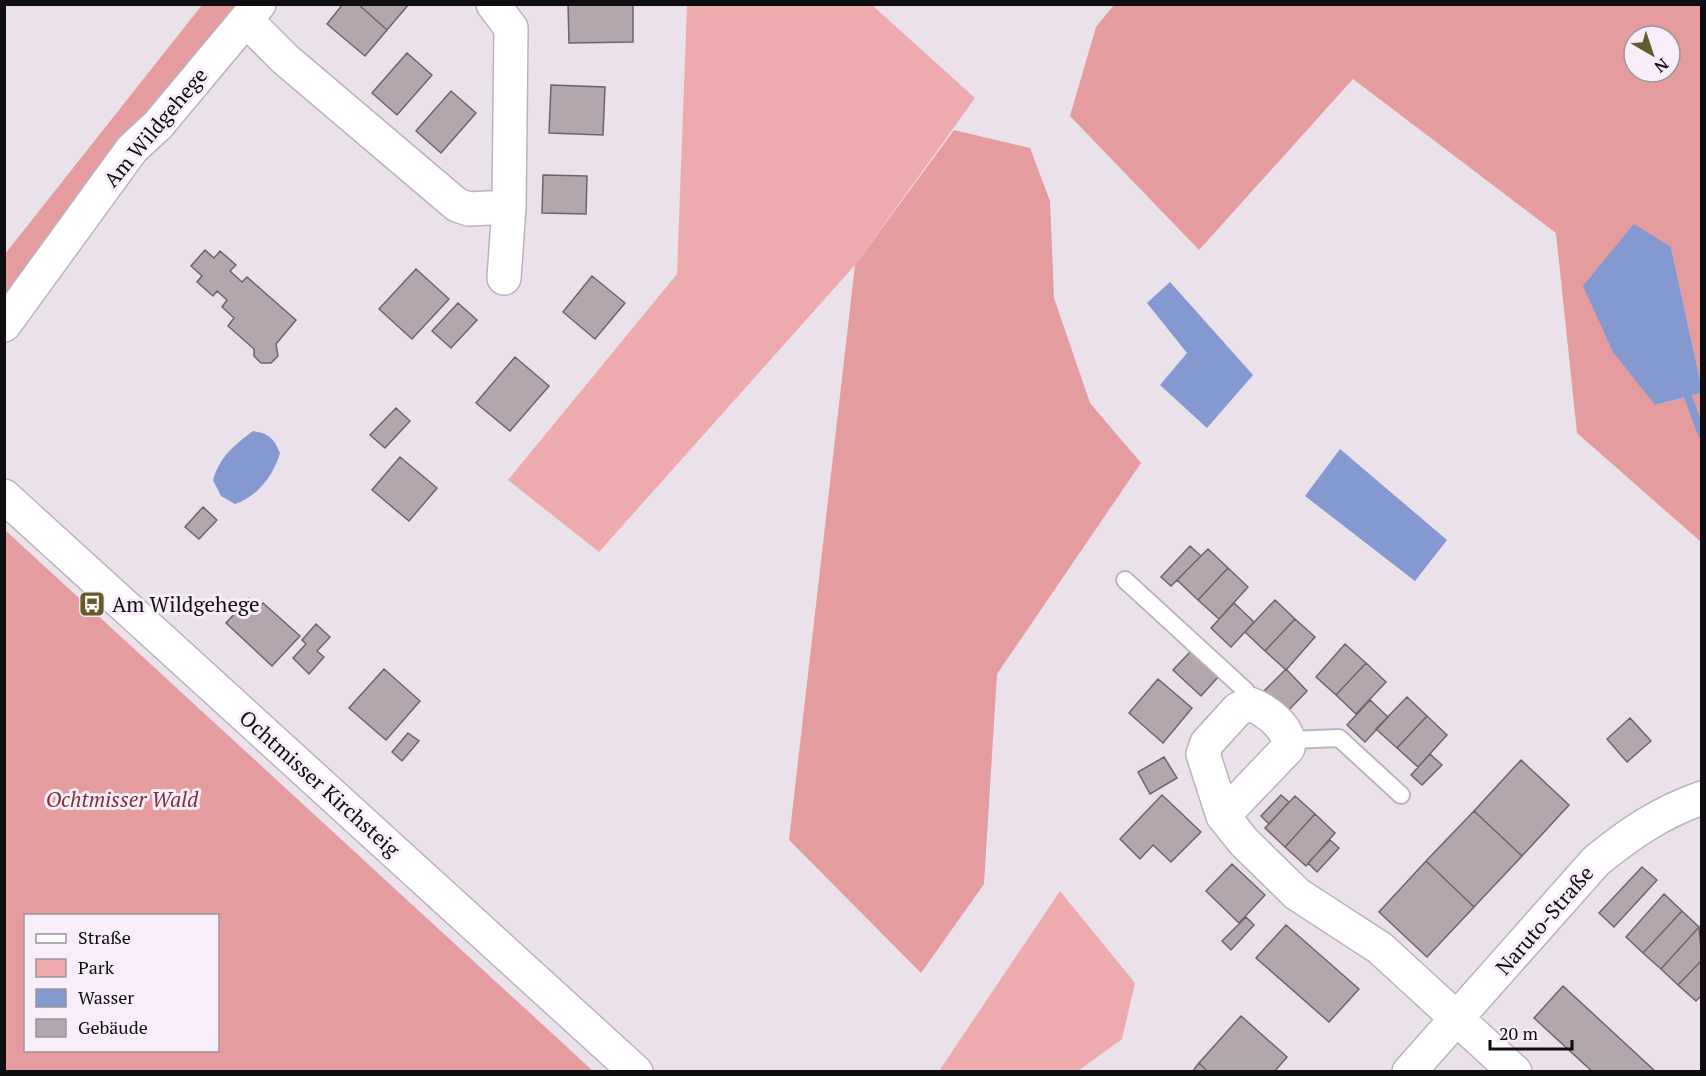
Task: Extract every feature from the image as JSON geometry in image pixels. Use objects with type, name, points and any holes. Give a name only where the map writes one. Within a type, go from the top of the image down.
[{"type":"street","points":[[493,4],[511,28],[509,207],[504,278]]},
{"type":"street","name":"Am Wildgehege","points":[[4,325],[132,149],[158,125],[252,12],[285,59],[457,205],[468,209],[509,207]]},
{"type":"street","name":"Ochtmisser Kirchsteig","points":[[4,496],[636,1071]]},
{"type":"street","points":[[1223,816],[1288,748],[1290,740],[1287,732],[1260,708],[1250,704],[1238,709],[1207,743],[1203,754],[1223,816],[1244,842],[1303,898],[1380,948],[1515,1071]]},
{"type":"street","name":"Naruto-Straße","points":[[1409,1071],[1596,861],[1629,834],[1665,812],[1701,798]]},
{"type":"lane","points":[[1125,580],[1246,692],[1250,704]]},
{"type":"lane","points":[[1290,740],[1339,738],[1401,795]]},
{"type":"green space","points":[[202,5],[238,5],[5,301],[5,254]]},
{"type":"green space","points":[[687,5],[872,5],[975,98],[855,265],[599,552],[508,480],[677,274]]},
{"type":"green space","points":[[1114,5],[1701,5],[1701,385],[1671,247],[1655,405],[1701,393],[1701,542],[1577,433],[1556,233],[1353,79],[1199,250],[1070,116],[1096,27]]},
{"type":"green space","points":[[954,130],[1030,148],[1050,201],[1054,298],[1090,403],[1141,463],[997,674],[984,884],[921,973],[789,840],[855,265]]},
{"type":"green space","name":"Ochtmisser Wald","points":[[5,530],[593,1071],[5,1071]]},
{"type":"green space","points":[[1060,891],[1135,983],[1122,1039],[1078,1071],[939,1071]]},
{"type":"water","points":[[1634,224],[1671,247],[1701,385],[1701,393],[1655,405],[1613,352],[1583,286]]},
{"type":"water","points":[[1170,282],[1253,375],[1207,428],[1160,385],[1187,353],[1147,303]]},
{"type":"water","points":[[253,431],[270,437],[280,453],[264,484],[251,496],[235,504],[221,496],[213,480],[228,452]]},
{"type":"water","points":[[1340,449],[1447,540],[1415,581],[1305,496]]},
{"type":"building","points":[[343,4],[358,4],[387,30],[365,56],[327,24]]},
{"type":"building","points":[[358,4],[409,4],[387,30]]},
{"type":"building","points":[[568,4],[633,4],[633,42],[569,43]]},
{"type":"building","points":[[407,53],[432,75],[397,115],[372,93]]},
{"type":"building","points":[[551,85],[605,87],[603,135],[549,133]]},
{"type":"building","points":[[451,91],[476,113],[441,153],[416,131]]},
{"type":"building","points":[[543,175],[587,176],[586,214],[542,213]]},
{"type":"building","points":[[205,250],[214,258],[220,251],[236,265],[230,271],[242,282],[247,277],[296,320],[276,344],[278,356],[271,363],[261,363],[254,356],[254,349],[228,326],[234,318],[222,307],[227,300],[217,291],[213,296],[197,282],[202,276],[191,266]]},
{"type":"building","points":[[416,269],[449,299],[412,339],[379,309]]},
{"type":"building","points":[[592,276],[625,303],[595,339],[563,312]]},
{"type":"building","points":[[458,303],[477,320],[451,348],[432,331]]},
{"type":"building","points":[[515,357],[549,386],[510,431],[476,403]]},
{"type":"building","points":[[396,408],[410,421],[385,448],[370,435]]},
{"type":"building","points":[[400,457],[437,488],[409,521],[372,490]]},
{"type":"building","points":[[203,507],[217,520],[199,539],[185,527]]},
{"type":"building","points":[[1190,546],[1201,556],[1171,586],[1161,577]]},
{"type":"building","points":[[1208,549],[1228,568],[1198,600],[1177,580]]},
{"type":"building","points":[[1228,568],[1248,587],[1219,619],[1198,600]]},
{"type":"building","points":[[249,598],[259,607],[263,603],[300,636],[272,666],[226,623]]},
{"type":"building","points":[[1275,600],[1295,619],[1265,651],[1245,632]]},
{"type":"building","points":[[1234,603],[1254,622],[1231,647],[1211,628]]},
{"type":"building","points":[[1295,619],[1315,637],[1286,670],[1265,651]]},
{"type":"building","points":[[316,624],[330,637],[317,651],[324,657],[309,674],[293,658],[306,644],[302,640]]},
{"type":"building","points":[[1345,644],[1366,663],[1336,695],[1316,677]]},
{"type":"building","points":[[1191,651],[1219,676],[1201,696],[1173,670]]},
{"type":"building","points":[[1366,663],[1386,682],[1356,714],[1336,695]]},
{"type":"building","points":[[384,669],[420,701],[386,740],[349,708]]},
{"type":"building","points":[[1286,669],[1307,691],[1285,714],[1263,692]]},
{"type":"building","points":[[1158,679],[1192,708],[1163,743],[1129,713]]},
{"type":"building","points":[[1407,697],[1427,716],[1397,748],[1376,729]]},
{"type":"building","points":[[1370,700],[1388,717],[1365,742],[1347,725]]},
{"type":"building","points":[[1427,716],[1447,735],[1418,767],[1397,748]]},
{"type":"building","points":[[1630,718],[1651,741],[1627,762],[1607,739]]},
{"type":"building","points":[[408,733],[419,741],[402,761],[392,752]]},
{"type":"building","points":[[1430,754],[1442,765],[1422,785],[1411,775]]},
{"type":"building","points":[[1164,757],[1177,778],[1150,794],[1138,772]]},
{"type":"building","points":[[1521,760],[1569,805],[1522,856],[1474,811]]},
{"type":"building","points":[[1162,795],[1201,832],[1171,862],[1153,845],[1140,859],[1120,839]]},
{"type":"building","points":[[1281,795],[1289,802],[1269,824],[1261,816]]},
{"type":"building","points":[[1295,796],[1315,814],[1285,847],[1265,828]]},
{"type":"building","points":[[1474,811],[1522,856],[1474,907],[1426,861]]},
{"type":"building","points":[[1315,814],[1335,833],[1306,866],[1285,847]]},
{"type":"building","points":[[1330,840],[1339,848],[1317,872],[1308,863]]},
{"type":"building","points":[[1426,861],[1474,907],[1427,957],[1379,912]]},
{"type":"building","points":[[1232,864],[1265,895],[1239,923],[1206,891]]},
{"type":"building","points":[[1642,867],[1657,880],[1614,927],[1599,913]]},
{"type":"building","points":[[1664,894],[1682,911],[1643,953],[1626,937]]},
{"type":"building","points":[[1682,911],[1699,927],[1661,969],[1643,953]]},
{"type":"building","points":[[1246,917],[1254,925],[1231,950],[1222,941]]},
{"type":"building","points":[[1286,925],[1359,989],[1329,1022],[1256,958]]},
{"type":"building","points":[[1699,927],[1702,960],[1678,985],[1661,969]]},
{"type":"building","points":[[1702,960],[1702,995],[1696,1001],[1678,985]]},
{"type":"building","points":[[1563,986],[1656,1072],[1593,1072],[1534,1018]]},
{"type":"building","points":[[1241,1016],[1287,1057],[1274,1072],[1208,1072],[1199,1063]]},
{"type":"building","points":[[1199,1063],[1208,1072],[1192,1072]]},
{"type":"waterway","points":[[1688,397],[1702,434]]},
{"type":"place","name":"Am Wildgehege","points":[[92,604]]}]
